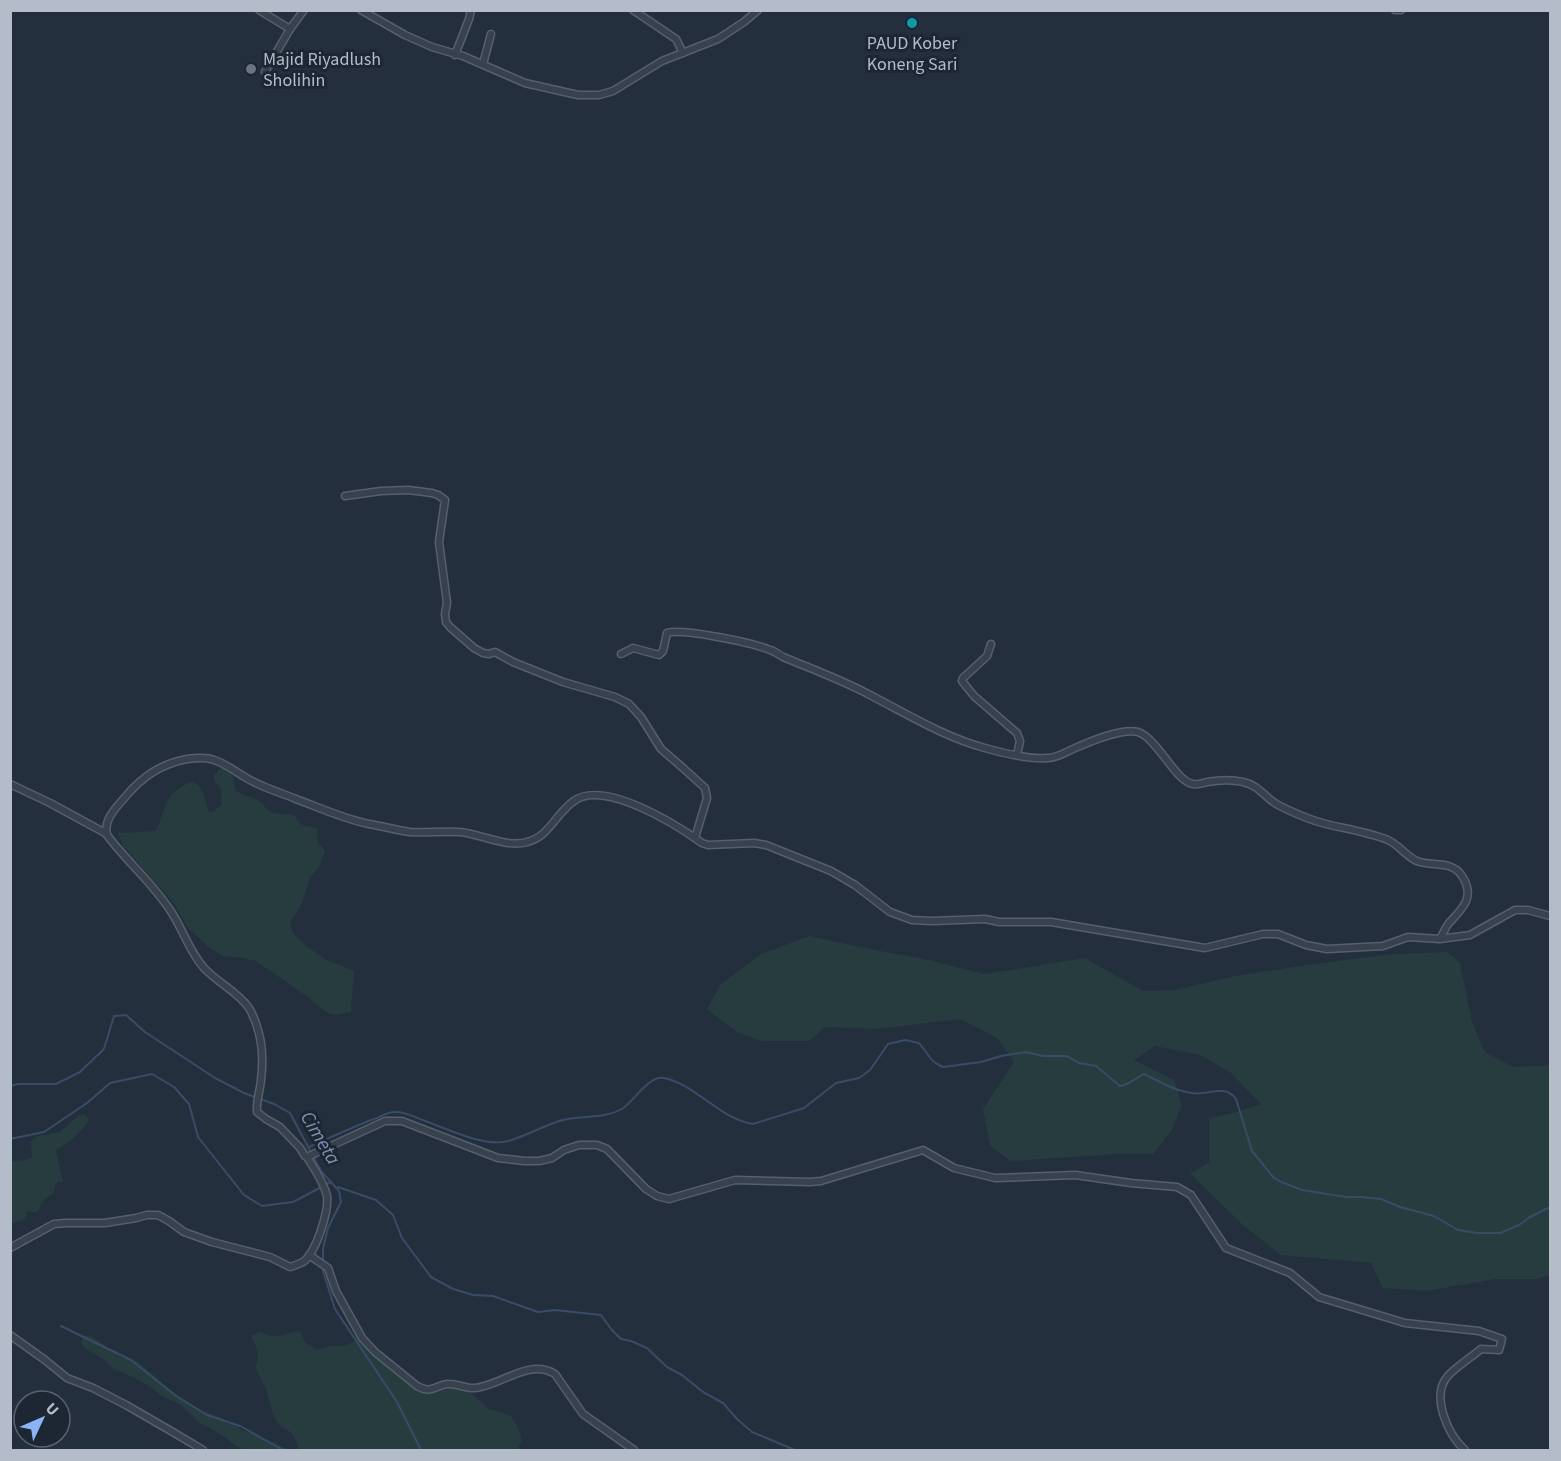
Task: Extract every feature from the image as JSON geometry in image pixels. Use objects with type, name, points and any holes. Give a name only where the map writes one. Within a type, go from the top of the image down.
[{"type":"street","points":[[259,10],[290,29]]},
{"type":"street","points":[[265,72],[304,10]]},
{"type":"street","points":[[361,10],[405,35],[432,47],[483,64],[525,83],[578,94],[599,95],[613,91],[662,61],[718,39],[758,10]]},
{"type":"street","points":[[455,55],[471,10]]},
{"type":"street","points":[[633,10],[676,39],[683,52]]},
{"type":"street","points":[[1395,10],[1401,10]]},
{"type":"street","points":[[483,64],[491,34]]},
{"type":"street","points":[[345,496],[408,490],[432,493],[445,500],[439,542],[447,603],[446,622],[474,648],[483,653],[495,652],[513,662],[563,682],[629,704],[641,717],[661,749],[705,788],[707,798],[695,838]]},
{"type":"street","points":[[621,654],[633,648],[659,655],[663,651],[669,632],[710,636],[771,650],[963,741],[982,748],[1017,755],[1048,758],[1115,734],[1139,733],[1185,780],[1193,784],[1221,780],[1240,781],[1254,785],[1278,805],[1305,817],[1390,841],[1416,861],[1452,866],[1462,875],[1468,894],[1466,903],[1447,926],[1440,939]]},
{"type":"street","points":[[991,644],[987,656],[962,681],[974,696],[1017,733],[1020,741],[1017,755]]},
{"type":"street","points":[[107,835],[106,822],[143,778],[153,770],[174,761],[203,758],[214,760],[254,782],[339,816],[409,832],[462,832],[496,841],[526,843],[546,832],[574,800],[593,795],[609,796],[653,812],[708,844],[766,845],[837,874],[890,912],[912,920],[985,919],[999,922],[1051,922],[1205,948],[1263,934],[1278,934],[1306,945],[1327,949],[1383,946],[1408,937],[1440,939],[1470,935],[1515,910],[1528,910],[1551,916]]},
{"type":"street","points":[[10,784],[107,835],[156,891],[172,913],[185,941],[204,968],[248,1007],[259,1033],[262,1053],[258,1113],[280,1127],[305,1156],[309,1157],[326,1194],[326,1213],[317,1239],[305,1261],[290,1267],[270,1257],[193,1236],[158,1215],[105,1222],[54,1224],[10,1248]]},
{"type":"street","points":[[309,1157],[385,1121],[402,1121],[498,1158],[539,1161],[552,1158],[564,1150],[579,1145],[597,1144],[607,1149],[646,1189],[657,1196],[669,1199],[735,1180],[821,1181],[924,1150],[954,1168],[995,1178],[1075,1175],[1177,1187],[1191,1195],[1226,1248],[1290,1273],[1319,1297],[1405,1323],[1479,1331],[1502,1339],[1499,1350],[1481,1349],[1447,1377],[1440,1393],[1442,1413],[1459,1445],[1465,1450]]},
{"type":"street","points":[[309,1255],[328,1268],[336,1291],[362,1338],[375,1352],[417,1386],[429,1390],[449,1384],[472,1389],[489,1386],[528,1370],[548,1370],[555,1374],[583,1414],[633,1450]]},
{"type":"street","points":[[10,1335],[67,1378],[93,1388],[202,1450]]},
{"type":"green space","points":[[222,767],[233,776],[235,790],[238,792],[262,803],[271,812],[296,816],[301,824],[317,828],[318,843],[325,851],[319,867],[310,877],[302,903],[290,923],[293,933],[306,946],[325,959],[354,971],[351,1012],[331,1014],[256,961],[223,956],[211,949],[187,927],[176,906],[123,846],[118,833],[155,831],[170,797],[192,781],[201,790],[208,811],[212,812],[222,805],[221,790],[214,775]]},
{"type":"green space","points":[[809,936],[929,960],[984,974],[1085,958],[1143,991],[1175,990],[1235,976],[1392,954],[1447,952],[1460,963],[1472,1022],[1485,1052],[1513,1067],[1550,1065],[1550,1275],[1536,1279],[1496,1279],[1426,1291],[1383,1288],[1371,1263],[1281,1255],[1244,1226],[1190,1173],[1209,1163],[1209,1118],[1261,1104],[1230,1072],[1200,1055],[1155,1046],[1134,1060],[1174,1080],[1182,1105],[1172,1130],[1153,1154],[1116,1154],[1011,1161],[990,1146],[983,1109],[1014,1062],[997,1038],[960,1019],[878,1029],[825,1027],[809,1041],[762,1041],[738,1033],[707,1009],[720,985],[761,954]]},
{"type":"green space","points":[[79,1115],[85,1115],[89,1120],[56,1152],[63,1181],[56,1183],[53,1194],[45,1199],[38,1211],[27,1211],[25,1220],[11,1223],[11,1161],[26,1160],[32,1157],[32,1140],[38,1136],[60,1132]]},
{"type":"green space","points":[[299,1331],[306,1343],[317,1350],[330,1346],[344,1346],[358,1340],[417,1389],[430,1393],[451,1388],[470,1392],[489,1409],[510,1415],[521,1435],[518,1450],[297,1450],[293,1436],[282,1428],[274,1417],[267,1391],[255,1367],[258,1355],[251,1336],[259,1332],[276,1336]]},
{"type":"green space","points":[[90,1335],[118,1355],[137,1361],[172,1391],[199,1409],[289,1450],[244,1450],[236,1446],[197,1421],[181,1405],[133,1377],[114,1369],[86,1349],[81,1343],[83,1337]]},
{"type":"waterway","name":"Cimeta","points":[[10,1086],[56,1084],[80,1072],[104,1049],[114,1016],[126,1015],[145,1032],[215,1078],[290,1113],[321,1171],[339,1191],[341,1202],[328,1228],[323,1249],[323,1271],[335,1309],[397,1402],[421,1450]]},
{"type":"waterway","points":[[309,1147],[392,1112],[407,1114],[487,1142],[508,1141],[563,1120],[601,1116],[615,1112],[627,1105],[647,1084],[658,1078],[687,1087],[720,1110],[753,1124],[804,1108],[836,1083],[859,1078],[870,1070],[888,1044],[905,1040],[919,1043],[932,1060],[943,1067],[981,1062],[1026,1052],[1043,1056],[1067,1056],[1079,1063],[1096,1066],[1120,1086],[1144,1074],[1186,1092],[1226,1092],[1236,1099],[1252,1151],[1274,1178],[1302,1190],[1346,1197],[1381,1199],[1400,1207],[1434,1216],[1458,1230],[1477,1233],[1500,1233],[1550,1207]]},
{"type":"waterway","points":[[10,1139],[44,1132],[87,1103],[110,1083],[152,1074],[174,1087],[189,1104],[198,1137],[244,1195],[262,1206],[293,1202],[331,1182]]},
{"type":"waterway","points":[[338,1187],[376,1200],[393,1215],[402,1238],[431,1277],[453,1289],[473,1295],[493,1296],[538,1312],[555,1310],[601,1315],[621,1339],[647,1348],[667,1367],[723,1403],[752,1432],[795,1450]]},
{"type":"waterway","points":[[61,1326],[131,1360],[176,1396],[207,1415],[240,1426],[283,1450]]},
{"type":"place","name":"PAUD Kober Koneng Sari","points":[[912,23]]},
{"type":"place","name":"Majid Riyadlush Sholihin","points":[[251,69]]}]
